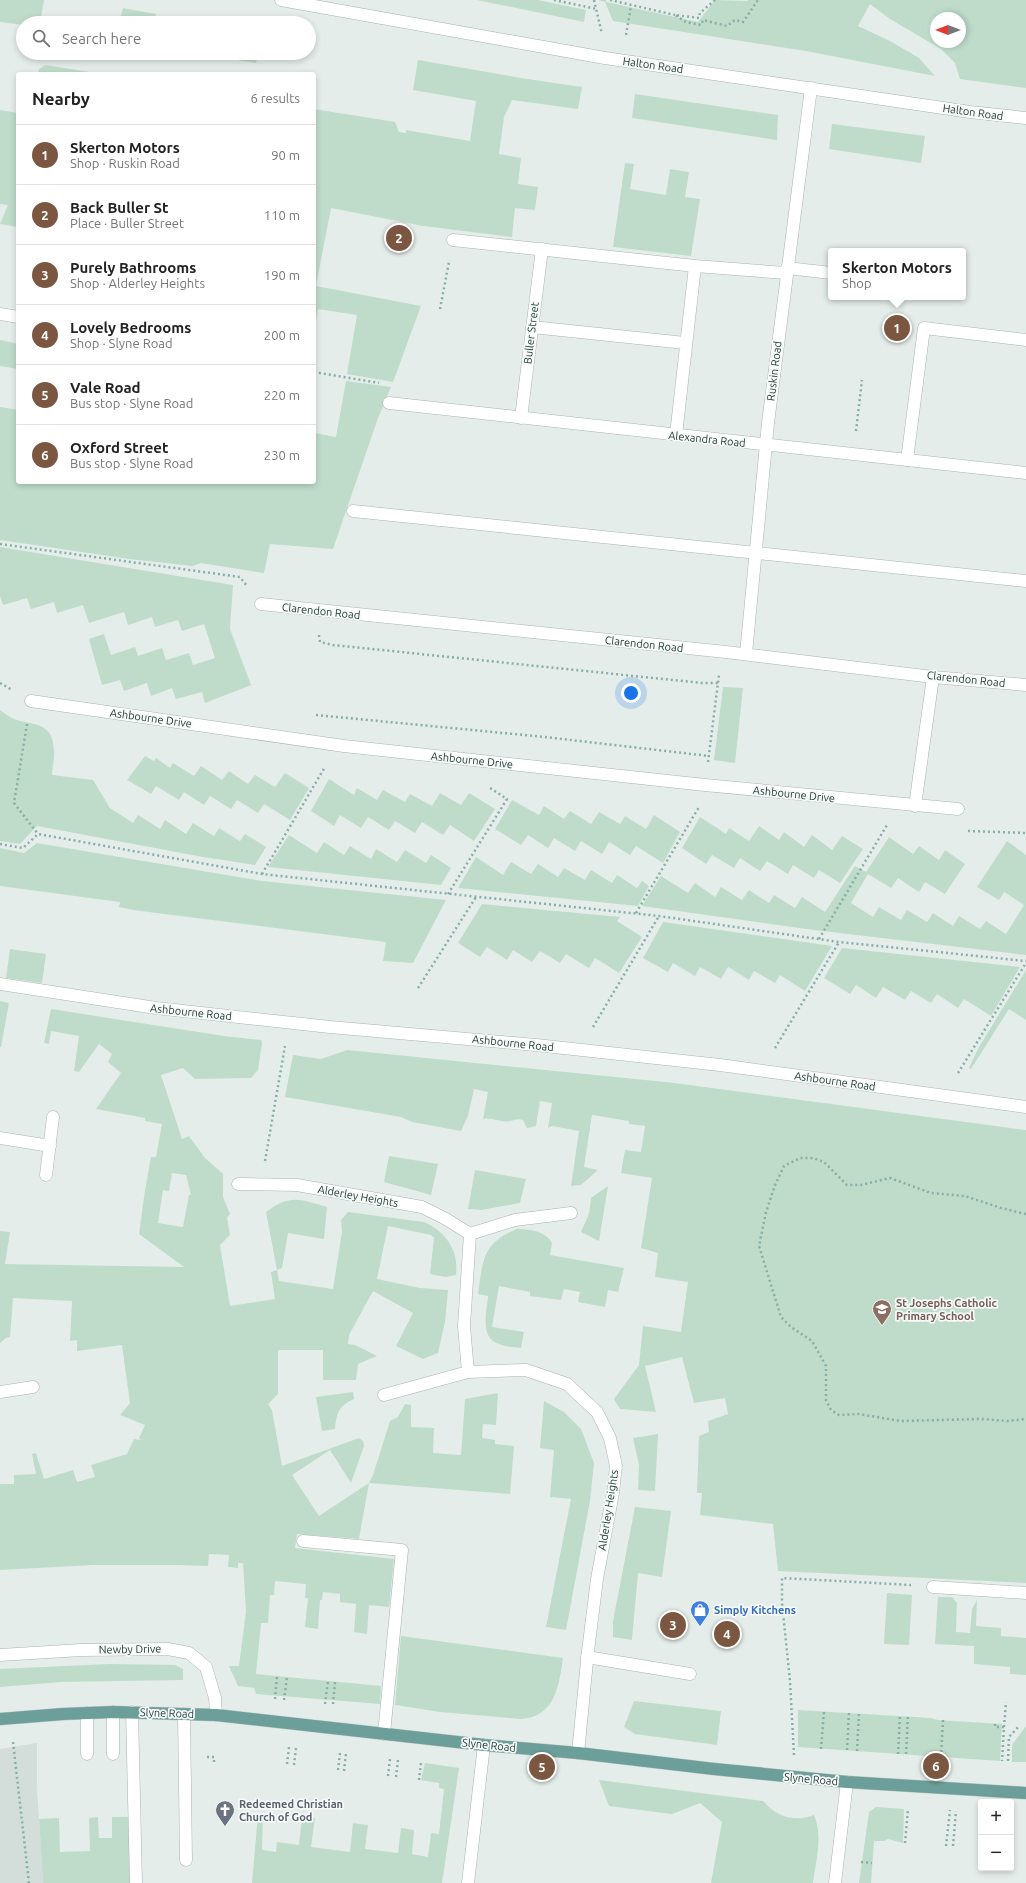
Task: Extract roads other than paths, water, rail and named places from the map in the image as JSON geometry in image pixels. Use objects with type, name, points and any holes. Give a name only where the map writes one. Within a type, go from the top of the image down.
[{"type":"main road","name":"Slyne Road","points":[[0,1719],[113,1712],[216,1715],[484,1745],[578,1753],[714,1769],[847,1782],[1026,1793]]},
{"type":"street","name":"Halton Road","points":[[281,0],[605,58],[972,112],[1026,118]]},
{"type":"street","name":"Ruskin Road","points":[[746,654],[766,445],[786,271],[811,88]]},
{"type":"street","points":[[453,240],[695,266],[828,273]]},
{"type":"street","name":"Buller Street","points":[[522,418],[542,249]]},
{"type":"street","points":[[676,435],[685,343],[695,266]]},
{"type":"street","points":[[0,314],[16,317]]},
{"type":"street","points":[[532,328],[685,343]]},
{"type":"street","points":[[907,460],[924,328],[1026,340]]},
{"type":"street","name":"Alexandra Road","points":[[389,403],[1026,473]]},
{"type":"street","points":[[353,511],[1026,581]]},
{"type":"street","name":"Clarendon Road","points":[[261,604],[746,654],[933,677],[1026,685]]},
{"type":"street","points":[[915,806],[933,677]]},
{"type":"street","name":"Ashbourne Drive","points":[[31,701],[344,746],[915,806],[958,809]]},
{"type":"street","name":"Ashbourne Road","points":[[0,984],[156,1008],[330,1027],[528,1044],[720,1065],[1026,1107]]},
{"type":"street","points":[[46,1175],[53,1117]]},
{"type":"street","points":[[0,1138],[50,1146]]},
{"type":"street","name":"Alderley Heights","points":[[238,1184],[297,1185],[422,1207],[446,1219],[470,1234]]},
{"type":"street","points":[[468,1372],[464,1326],[470,1234],[515,1220],[572,1213]]},
{"type":"street","name":"Alderley Heights","points":[[384,1395],[468,1372],[526,1370],[567,1384],[597,1412],[610,1438],[616,1466],[597,1579],[587,1658],[578,1753]]},
{"type":"street","points":[[0,1392],[33,1387]]},
{"type":"street","points":[[303,1541],[402,1550],[384,1734]]},
{"type":"street","points":[[933,1587],[1026,1593]]},
{"type":"street","name":"Newby Drive","points":[[0,1655],[81,1650],[168,1649],[189,1653],[206,1667],[215,1698],[216,1715]]},
{"type":"street","points":[[587,1658],[690,1674]]},
{"type":"street","points":[[113,1712],[113,1754]]},
{"type":"street","points":[[132,1712],[136,1883]]},
{"type":"street","points":[[87,1713],[87,1754]]},
{"type":"street","points":[[184,1714],[186,1860]]},
{"type":"street","points":[[468,1883],[484,1745]]},
{"type":"street","points":[[835,1883],[847,1782]]},
{"type":"place","name":"Back Buller St","points":[[399,238]]},
{"type":"place","name":"Skerton Motors","points":[[897,328]]},
{"type":"place","name":"St Josephs Catholic Primary School","points":[[882,1326]]},
{"type":"place","name":"Purely Bathrooms","points":[[673,1625]]},
{"type":"place","name":"Simply Kitchens","points":[[700,1627]]},
{"type":"place","name":"Lovely Bedrooms","points":[[727,1634]]},
{"type":"place","name":"Oxford Street","points":[[936,1766]]},
{"type":"place","name":"Vale Road","points":[[542,1767]]},
{"type":"place","name":"Redeemed Christian Church of God","points":[[225,1827]]}]
